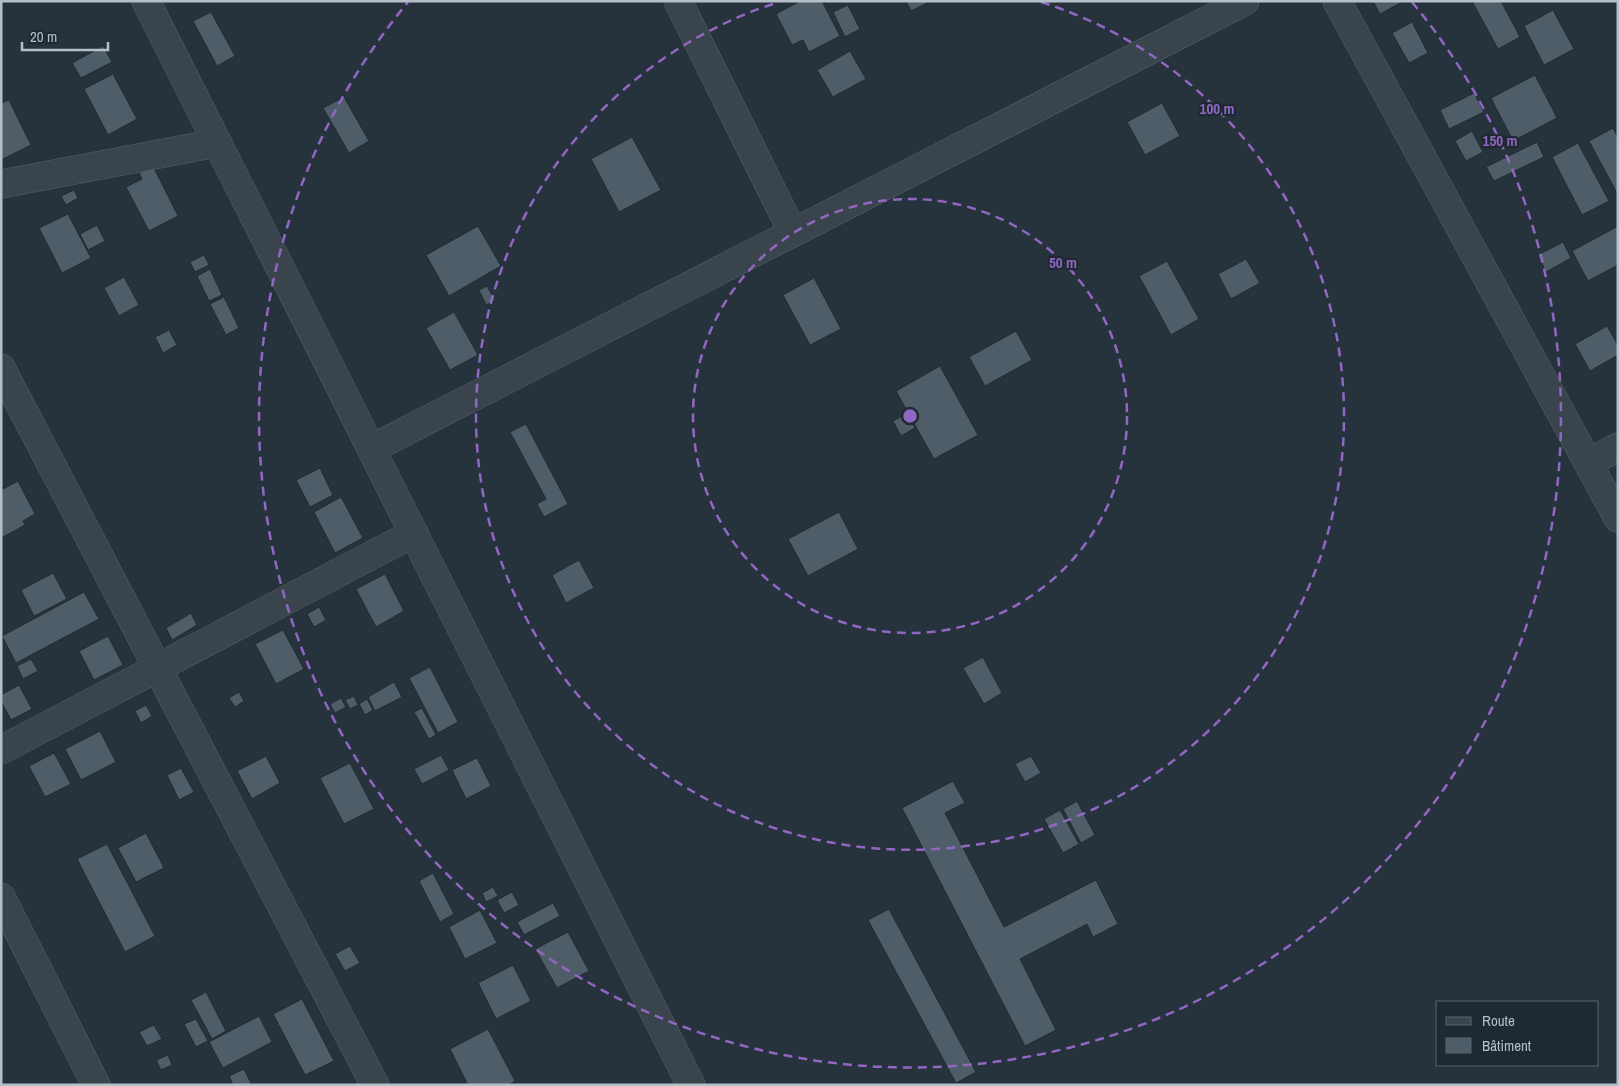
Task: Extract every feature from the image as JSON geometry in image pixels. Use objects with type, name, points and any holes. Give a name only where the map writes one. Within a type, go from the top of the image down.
[{"type":"street","points":[[146,1],[691,1085]]},
{"type":"street","points":[[678,1],[793,233]]},
{"type":"street","points":[[371,449],[1244,1]]},
{"type":"street","points":[[1337,1],[1618,518]]},
{"type":"street","points":[[1,184],[217,143]]},
{"type":"street","points":[[1,368],[375,1085]]},
{"type":"street","points":[[1588,462],[1618,447]]},
{"type":"street","points":[[1,750],[414,533]]},
{"type":"street","points":[[1,897],[96,1085]]},
{"type":"building","points":[[800,1],[822,1],[840,36],[809,52],[803,40],[792,45],[776,14]]},
{"type":"building","points":[[906,1],[926,1],[927,3],[911,11]]},
{"type":"building","points":[[1373,1],[1404,1],[1380,14]]},
{"type":"building","points":[[1475,1],[1501,1],[1520,37],[1498,49],[1473,3]]},
{"type":"building","points":[[848,5],[860,29],[845,37],[833,12]]},
{"type":"building","points":[[1553,10],[1574,49],[1544,65],[1524,26]]},
{"type":"building","points":[[211,12],[235,56],[217,66],[193,21]]},
{"type":"building","points":[[1412,22],[1428,53],[1409,63],[1392,33]]},
{"type":"building","points":[[103,46],[112,62],[81,78],[72,63]]},
{"type":"building","points":[[850,51],[866,79],[833,97],[817,70]]},
{"type":"building","points":[[113,74],[137,119],[108,135],[84,89]]},
{"type":"building","points":[[1535,75],[1557,118],[1513,141],[1491,98]]},
{"type":"building","points":[[1474,93],[1484,112],[1449,129],[1440,110]]},
{"type":"building","points":[[344,97],[369,141],[349,153],[323,108]]},
{"type":"building","points":[[9,100],[31,145],[1,160],[1,103]]},
{"type":"building","points":[[1162,103],[1180,136],[1145,155],[1127,122]]},
{"type":"building","points":[[1613,128],[1618,138],[1618,195],[1589,141]]},
{"type":"building","points":[[1472,131],[1483,152],[1466,161],[1455,141]]},
{"type":"building","points":[[632,137],[661,190],[619,212],[591,159]]},
{"type":"building","points":[[1537,142],[1544,157],[1494,181],[1486,167]]},
{"type":"building","points":[[1578,143],[1609,201],[1582,215],[1552,157]]},
{"type":"building","points":[[153,166],[178,216],[149,231],[126,187],[142,179],[139,173]]},
{"type":"building","points":[[74,190],[78,198],[66,205],[61,196]]},
{"type":"building","points":[[68,214],[91,258],[62,273],[39,228]]},
{"type":"building","points":[[97,225],[105,241],[88,250],[80,234]]},
{"type":"building","points":[[478,226],[501,266],[449,296],[426,255]]},
{"type":"building","points":[[1618,226],[1618,265],[1588,281],[1572,251]]},
{"type":"building","points":[[1563,242],[1571,258],[1546,272],[1538,255]]},
{"type":"building","points":[[204,255],[209,265],[195,272],[190,262]]},
{"type":"building","points":[[1246,259],[1260,283],[1231,299],[1218,274]]},
{"type":"building","points":[[1167,261],[1199,319],[1171,335],[1139,276]]},
{"type":"building","points":[[210,269],[222,295],[209,301],[197,276]]},
{"type":"building","points":[[124,277],[139,305],[119,316],[104,288]]},
{"type":"building","points":[[814,278],[841,329],[810,345],[783,295]]},
{"type":"building","points":[[487,286],[495,300],[486,305],[479,290]]},
{"type":"building","points":[[224,297],[239,328],[226,335],[210,304]]},
{"type":"building","points":[[454,312],[478,355],[450,370],[426,328]]},
{"type":"building","points":[[1607,326],[1618,345],[1618,355],[1590,371],[1575,344]]},
{"type":"building","points":[[169,330],[177,345],[163,353],[155,337]]},
{"type":"building","points":[[1016,331],[1032,360],[985,386],[969,357]]},
{"type":"building","points":[[940,366],[978,435],[934,459],[896,391]]},
{"type":"building","points":[[908,413],[915,428],[901,436],[893,421]]},
{"type":"building","points":[[526,424],[568,504],[544,517],[537,504],[546,499],[510,432]]},
{"type":"building","points":[[320,468],[333,495],[310,507],[296,480]]},
{"type":"building","points":[[18,481],[35,514],[23,521],[25,525],[1,538],[1,490]]},
{"type":"building","points":[[341,497],[363,538],[335,553],[314,512]]},
{"type":"building","points":[[839,512],[858,549],[808,576],[788,539]]},
{"type":"building","points":[[579,560],[594,588],[566,603],[552,575]]},
{"type":"building","points":[[53,573],[67,599],[34,616],[21,590]]},
{"type":"building","points":[[385,574],[404,611],[376,627],[356,589]]},
{"type":"building","points":[[84,592],[99,619],[16,663],[2,636]]},
{"type":"building","points":[[319,607],[326,620],[314,627],[307,614]]},
{"type":"building","points":[[191,613],[197,625],[172,640],[166,628]]},
{"type":"building","points":[[283,630],[304,669],[276,684],[255,644]]},
{"type":"building","points":[[108,636],[123,665],[94,680],[79,651]]},
{"type":"building","points":[[983,657],[1002,693],[984,704],[963,668]]},
{"type":"building","points":[[31,659],[38,671],[23,679],[17,666]]},
{"type":"building","points":[[430,667],[458,722],[438,733],[409,678]]},
{"type":"building","points":[[394,682],[402,697],[375,711],[368,697]]},
{"type":"building","points":[[19,685],[32,709],[11,720],[1,701],[1,695]]},
{"type":"building","points":[[239,692],[244,701],[235,707],[229,698]]},
{"type":"building","points":[[354,696],[358,705],[350,709],[345,700]]},
{"type":"building","points":[[341,698],[346,707],[335,713],[330,704]]},
{"type":"building","points":[[367,699],[373,710],[365,715],[359,704]]},
{"type":"building","points":[[146,705],[152,716],[141,723],[135,711]]},
{"type":"building","points":[[422,708],[436,735],[429,739],[414,712]]},
{"type":"building","points":[[100,731],[116,762],[81,780],[65,749]]},
{"type":"building","points":[[54,753],[71,784],[45,797],[29,766]]},
{"type":"building","points":[[441,755],[449,770],[422,784],[414,769]]},
{"type":"building","points":[[266,756],[280,783],[252,799],[237,771]]},
{"type":"building","points":[[1031,756],[1041,773],[1025,782],[1015,764]]},
{"type":"building","points":[[477,758],[491,786],[466,799],[452,770]]},
{"type":"building","points":[[350,763],[374,809],[344,824],[320,778]]},
{"type":"building","points":[[181,768],[194,792],[179,800],[167,775]]},
{"type":"building","points":[[953,781],[965,803],[945,813],[1004,927],[1096,880],[1118,924],[1093,937],[1087,924],[1020,959],[1056,1030],[1025,1046],[902,808]]},
{"type":"building","points":[[1077,801],[1095,835],[1081,843],[1063,809]]},
{"type":"building","points":[[1060,810],[1079,844],[1063,853],[1044,819]]},
{"type":"building","points":[[146,833],[164,868],[136,882],[118,848]]},
{"type":"building","points":[[107,844],[155,936],[125,952],[77,859]]},
{"type":"building","points":[[433,873],[454,914],[440,922],[419,881]]},
{"type":"building","points":[[493,887],[498,896],[486,902],[482,893]]},
{"type":"building","points":[[512,892],[519,905],[504,913],[497,900]]},
{"type":"building","points":[[553,903],[560,916],[524,935],[517,922]]},
{"type":"building","points":[[889,909],[976,1072],[956,1083],[868,920]]},
{"type":"building","points":[[480,910],[497,943],[465,959],[449,927]]},
{"type":"building","points":[[568,932],[589,971],[557,988],[535,949]]},
{"type":"building","points":[[350,946],[360,963],[345,971],[335,954]]},
{"type":"building","points":[[513,965],[531,1001],[496,1019],[478,983]]},
{"type":"building","points":[[206,992],[226,1031],[212,1039],[191,1000]]},
{"type":"building","points":[[302,999],[334,1061],[305,1075],[273,1014]]},
{"type":"building","points":[[259,1016],[272,1042],[223,1068],[209,1042]]},
{"type":"building","points":[[196,1019],[208,1041],[196,1047],[184,1024]]},
{"type":"building","points":[[154,1025],[162,1039],[147,1046],[139,1032]]},
{"type":"building","points":[[488,1029],[515,1081],[511,1085],[468,1085],[450,1049]]},
{"type":"building","points":[[168,1055],[172,1065],[161,1070],[156,1060]]},
{"type":"building","points":[[244,1069],[252,1085],[233,1085],[229,1076]]}]
